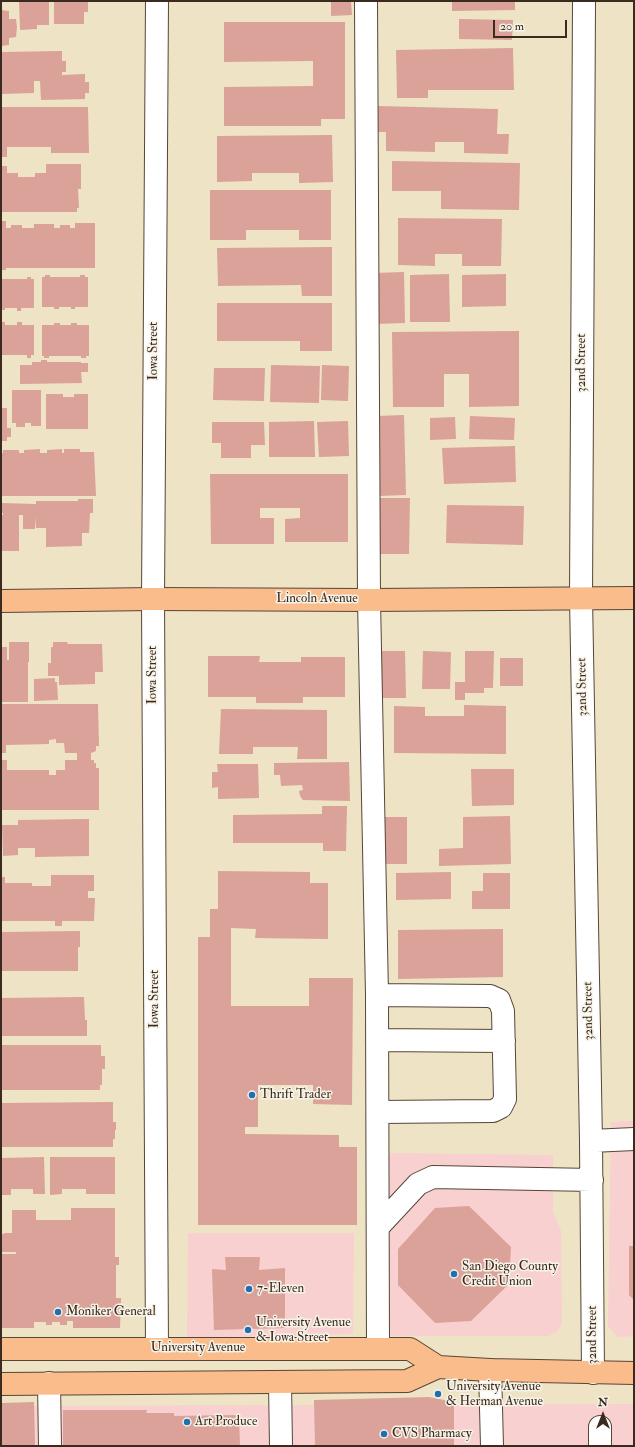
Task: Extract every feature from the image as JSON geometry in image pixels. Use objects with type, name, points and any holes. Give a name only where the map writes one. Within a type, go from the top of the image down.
[{"type":"main road","name":"Lincoln Avenue","points":[[1,600],[634,598]]},
{"type":"main road","name":"University Avenue","points":[[1,1349],[410,1349],[438,1367]]},
{"type":"main road","name":"University Avenue","points":[[1,1384],[407,1381],[438,1367],[490,1370],[634,1373]]},
{"type":"street","name":"Iowa Street","points":[[157,1],[153,599],[157,1348]]},
{"type":"street","points":[[366,1],[369,600],[377,995],[378,1348]]},
{"type":"street","name":"32nd Street","points":[[584,1],[581,598],[592,1180],[593,1373]]},
{"type":"street","points":[[377,995],[490,996],[499,1000],[503,1011],[505,1099],[501,1107],[493,1111],[378,1112]]},
{"type":"street","points":[[377,1040],[504,1041]]},
{"type":"street","points":[[591,1141],[634,1139]]},
{"type":"street","points":[[378,1227],[418,1184],[432,1177],[592,1180]]},
{"type":"street","points":[[490,1370],[492,1446]]},
{"type":"street","points":[[49,1383],[50,1446]]},
{"type":"street","points":[[280,1383],[281,1446]]},
{"type":"shaded area","points":[[634,1121],[634,1336],[618,1337],[608,1326],[611,1122]]},
{"type":"shaded area","points":[[381,1153],[553,1155],[553,1211],[561,1231],[562,1323],[557,1332],[548,1336],[383,1336]]},
{"type":"shaded area","points":[[188,1233],[354,1233],[353,1334],[187,1338]]},
{"type":"shaded area","points":[[634,1404],[634,1446],[1,1446],[1,1406]]},
{"type":"building","points":[[19,1],[49,1],[49,25],[37,25],[37,29],[20,30]]},
{"type":"building","points":[[54,1],[88,1],[88,12],[84,12],[84,24],[54,24]]},
{"type":"building","points":[[331,1],[351,1],[352,15],[331,16]]},
{"type":"building","points":[[452,1],[515,1],[515,10],[452,11]]},
{"type":"building","points":[[1,10],[9,11],[9,19],[16,19],[17,27],[16,37],[9,38],[9,45],[1,46]]},
{"type":"building","points":[[459,19],[513,20],[512,40],[459,39]]},
{"type":"building","points":[[224,22],[345,22],[345,119],[321,119],[321,126],[224,126],[224,87],[313,86],[313,61],[224,62]]},
{"type":"building","points":[[513,48],[514,90],[428,90],[428,98],[397,98],[396,50]]},
{"type":"building","points":[[62,51],[62,61],[66,61],[66,72],[62,72],[62,75],[85,74],[85,82],[89,82],[89,93],[85,93],[85,99],[41,100],[40,81],[34,81],[34,93],[1,94],[1,52]]},
{"type":"building","points":[[378,106],[498,109],[497,134],[509,134],[508,154],[464,153],[464,142],[435,142],[435,152],[386,151],[386,132],[377,132]]},
{"type":"building","points":[[1,107],[88,107],[89,153],[51,153],[51,147],[7,147],[7,157],[1,157]]},
{"type":"building","points":[[332,135],[333,182],[299,183],[299,173],[252,173],[252,181],[217,182],[217,136]]},
{"type":"building","points":[[392,161],[520,163],[519,210],[441,209],[441,191],[392,191]]},
{"type":"building","points":[[46,164],[81,164],[81,189],[78,189],[79,208],[77,208],[77,212],[1,212],[1,166],[7,166],[7,173],[18,173],[18,177],[35,177],[35,173],[46,173]]},
{"type":"building","points":[[210,190],[331,190],[331,240],[299,240],[299,230],[246,230],[246,240],[210,240]]},
{"type":"building","points":[[398,218],[502,219],[501,266],[462,266],[462,254],[435,254],[435,266],[398,265]]},
{"type":"building","points":[[1,221],[6,221],[6,228],[11,228],[11,225],[22,225],[22,228],[34,228],[34,224],[54,224],[54,228],[60,228],[60,225],[70,225],[70,228],[75,228],[75,223],[95,223],[95,268],[6,268],[6,270],[1,270]]},
{"type":"building","points":[[332,247],[332,296],[302,296],[301,285],[218,286],[217,248]]},
{"type":"building","points":[[404,272],[405,323],[374,324],[373,273]]},
{"type":"building","points":[[449,274],[450,322],[410,322],[410,275]]},
{"type":"building","points":[[506,274],[506,306],[462,307],[462,275]]},
{"type":"building","points":[[45,275],[50,275],[50,277],[80,277],[80,275],[85,275],[85,277],[88,277],[88,307],[75,307],[75,309],[71,309],[71,307],[59,307],[59,309],[54,309],[54,307],[42,307],[42,277],[45,277]]},
{"type":"building","points":[[27,277],[34,279],[34,308],[21,308],[21,311],[17,311],[17,308],[5,308],[5,310],[1,310],[1,279],[27,279]]},
{"type":"building","points":[[217,303],[332,303],[332,351],[300,351],[300,341],[217,341]]},
{"type":"building","points":[[1,322],[5,322],[5,325],[17,325],[17,322],[22,322],[22,325],[34,325],[34,355],[31,355],[31,358],[27,358],[27,355],[1,355]]},
{"type":"building","points":[[54,323],[60,323],[60,325],[71,325],[71,323],[77,323],[77,325],[89,325],[89,356],[86,356],[86,358],[81,358],[81,356],[49,356],[49,358],[44,358],[44,356],[42,356],[42,325],[54,325]]},
{"type":"building","points":[[519,331],[519,406],[469,407],[469,374],[444,374],[444,407],[393,407],[392,332]]},
{"type":"building","points":[[41,360],[47,360],[47,362],[88,363],[88,372],[81,372],[82,383],[20,384],[20,365],[32,365],[32,362],[41,362]]},
{"type":"building","points":[[271,365],[320,366],[319,403],[270,402]]},
{"type":"building","points":[[322,365],[349,366],[348,401],[321,400]]},
{"type":"building","points":[[214,368],[265,368],[264,401],[213,400]]},
{"type":"building","points":[[12,390],[41,390],[41,426],[31,426],[31,423],[25,423],[25,427],[16,427],[16,423],[12,423]]},
{"type":"building","points":[[46,394],[63,394],[63,397],[74,397],[74,394],[88,394],[88,429],[46,429]]},
{"type":"building","points":[[1,408],[7,408],[7,428],[11,428],[11,437],[7,437],[7,441],[1,441]]},
{"type":"building","points":[[404,415],[406,495],[379,496],[377,416]]},
{"type":"building","points":[[470,416],[515,418],[514,440],[469,439]]},
{"type":"building","points":[[455,417],[456,439],[430,440],[430,418]]},
{"type":"building","points":[[314,421],[315,457],[269,457],[269,422]]},
{"type":"building","points":[[348,421],[349,456],[319,457],[317,422]]},
{"type":"building","points":[[212,422],[264,422],[265,445],[251,445],[251,458],[221,458],[221,443],[212,443]]},
{"type":"building","points":[[515,446],[516,482],[444,484],[442,448]]},
{"type":"building","points":[[40,449],[40,453],[47,453],[47,450],[62,449],[62,453],[64,453],[64,449],[80,449],[80,452],[94,452],[96,496],[1,496],[1,453],[3,453],[3,450],[19,450],[19,453],[24,453],[24,450]]},
{"type":"building","points":[[210,474],[348,474],[348,542],[285,542],[285,519],[300,518],[300,508],[260,508],[260,518],[274,518],[274,544],[211,544]]},
{"type":"building","points":[[378,498],[410,498],[409,554],[378,554]]},
{"type":"building","points":[[78,499],[93,499],[93,513],[90,513],[89,533],[82,533],[82,546],[46,547],[46,528],[36,528],[35,517],[35,529],[23,529],[23,515],[19,515],[19,551],[1,551],[1,515],[3,515],[3,513],[1,513],[1,503],[36,504],[36,501],[78,501]]},
{"type":"building","points":[[447,505],[524,506],[523,545],[446,543]]},
{"type":"building","points":[[9,642],[29,642],[28,702],[1,702],[1,647],[7,647],[7,660],[9,660]]},
{"type":"building","points":[[53,642],[67,642],[68,644],[102,644],[103,672],[95,672],[95,684],[59,685],[59,676],[48,676],[48,663],[51,663],[51,647],[53,647]]},
{"type":"building","points":[[376,651],[405,651],[406,698],[377,698]]},
{"type":"building","points":[[423,651],[451,652],[450,689],[422,689]]},
{"type":"building","points":[[465,651],[494,651],[493,688],[484,688],[484,693],[465,693],[465,700],[455,700],[455,682],[465,682]]},
{"type":"building","points":[[208,656],[260,656],[259,662],[301,662],[301,657],[345,657],[345,697],[303,697],[303,703],[256,703],[256,697],[208,697]]},
{"type":"building","points":[[500,658],[523,658],[523,686],[500,686]]},
{"type":"building","points":[[55,678],[55,682],[57,682],[58,700],[34,701],[34,679]]},
{"type":"building","points":[[1,704],[98,704],[99,746],[96,746],[96,751],[91,753],[91,760],[94,760],[94,763],[96,763],[96,768],[99,768],[99,810],[1,810],[1,760],[7,760],[7,770],[49,770],[49,775],[56,775],[56,770],[65,770],[65,760],[77,760],[77,753],[65,753],[64,743],[56,743],[56,739],[49,740],[49,744],[6,745],[6,753],[1,753]]},
{"type":"building","points":[[464,705],[506,706],[506,754],[394,753],[394,706],[425,707],[425,716],[464,716]]},
{"type":"building","points":[[221,709],[327,710],[327,759],[297,759],[298,747],[253,747],[253,754],[219,754]]},
{"type":"building","points":[[349,762],[350,801],[303,800],[299,791],[303,790],[302,785],[281,786],[280,775],[274,775],[274,763]]},
{"type":"building","points":[[217,764],[258,764],[259,798],[218,799],[218,787],[212,788],[212,772],[218,772]]},
{"type":"building","points":[[471,769],[514,769],[514,805],[472,806]]},
{"type":"building","points":[[322,806],[347,806],[346,851],[323,851],[323,843],[233,843],[233,815],[322,814]]},
{"type":"building","points":[[510,816],[511,864],[439,866],[439,849],[463,848],[463,817]]},
{"type":"building","points":[[378,817],[407,817],[407,864],[378,864]]},
{"type":"building","points":[[89,819],[89,856],[35,857],[35,848],[18,848],[18,855],[3,856],[2,825],[18,825],[18,820]]},
{"type":"building","points":[[218,871],[310,872],[310,883],[328,883],[328,939],[255,938],[256,929],[231,928],[231,1006],[309,1006],[309,978],[353,978],[352,1105],[313,1104],[313,1085],[258,1085],[258,1127],[245,1127],[245,1134],[339,1135],[339,1147],[357,1147],[357,1225],[198,1225],[198,937],[210,937],[210,909],[218,909]]},
{"type":"building","points":[[451,872],[451,899],[396,900],[396,873]]},
{"type":"building","points":[[483,873],[510,873],[510,909],[472,909],[472,891],[483,891]]},
{"type":"building","points":[[51,875],[94,875],[94,891],[88,891],[88,898],[95,898],[94,921],[62,921],[62,926],[55,926],[55,921],[1,921],[1,877],[5,877],[5,883],[32,883],[32,886],[51,886]]},
{"type":"building","points":[[503,929],[503,977],[398,979],[398,930]]},
{"type":"building","points":[[80,931],[78,971],[1,971],[1,932]]},
{"type":"building","points":[[84,997],[85,1020],[87,1020],[87,1036],[1,1036],[1,998]]},
{"type":"building","points":[[1,1045],[101,1045],[101,1056],[105,1056],[105,1069],[102,1069],[102,1085],[100,1085],[100,1090],[1,1090]]},
{"type":"building","points":[[113,1102],[113,1122],[116,1122],[116,1130],[115,1139],[113,1139],[113,1147],[1,1147],[1,1103]]},
{"type":"building","points":[[44,1157],[45,1194],[33,1194],[33,1189],[11,1189],[11,1195],[1,1195],[1,1158]]},
{"type":"building","points":[[50,1157],[115,1157],[115,1194],[86,1194],[86,1189],[62,1189],[62,1194],[50,1195]]},
{"type":"building","name":"San Diego County Credit Union","points":[[469,1206],[511,1247],[509,1284],[471,1321],[435,1323],[398,1285],[398,1249],[435,1208]]},
{"type":"building","points":[[71,1208],[115,1208],[115,1257],[119,1257],[119,1265],[116,1265],[116,1298],[121,1298],[120,1328],[73,1328],[73,1321],[67,1321],[67,1325],[60,1325],[60,1322],[52,1322],[52,1325],[46,1325],[46,1322],[34,1322],[34,1328],[1,1328],[1,1254],[16,1254],[16,1252],[1,1252],[1,1235],[5,1233],[12,1233],[12,1210],[36,1210],[36,1220],[71,1220]]},
{"type":"building","points":[[629,1246],[634,1246],[634,1300],[629,1295]]},
{"type":"building","name":"7-Eleven","points":[[225,1257],[260,1257],[259,1270],[285,1268],[285,1328],[214,1330],[212,1269],[226,1270]]},
{"type":"building","name":"CVS Pharmacy","points":[[429,1397],[454,1402],[454,1446],[315,1446],[314,1400]]},
{"type":"building","points":[[34,1402],[35,1446],[1,1446],[1,1403]]},
{"type":"building","points":[[63,1410],[147,1410],[146,1413],[174,1413],[174,1416],[239,1415],[240,1446],[63,1446]]},
{"type":"place","name":"Thrift Trader","points":[[252,1095]]},
{"type":"place","name":"San Diego County Credit Union","points":[[454,1274]]},
{"type":"place","name":"7-Eleven","points":[[249,1289]]},
{"type":"place","name":"Moniker General","points":[[58,1312]]},
{"type":"place","name":"University Avenue & Iowa Street","points":[[248,1330]]},
{"type":"place","name":"University Avenue & Herman Avenue","points":[[438,1394]]},
{"type":"place","name":"Art Produce","points":[[187,1422]]},
{"type":"place","name":"CVS Pharmacy","points":[[384,1434]]}]
